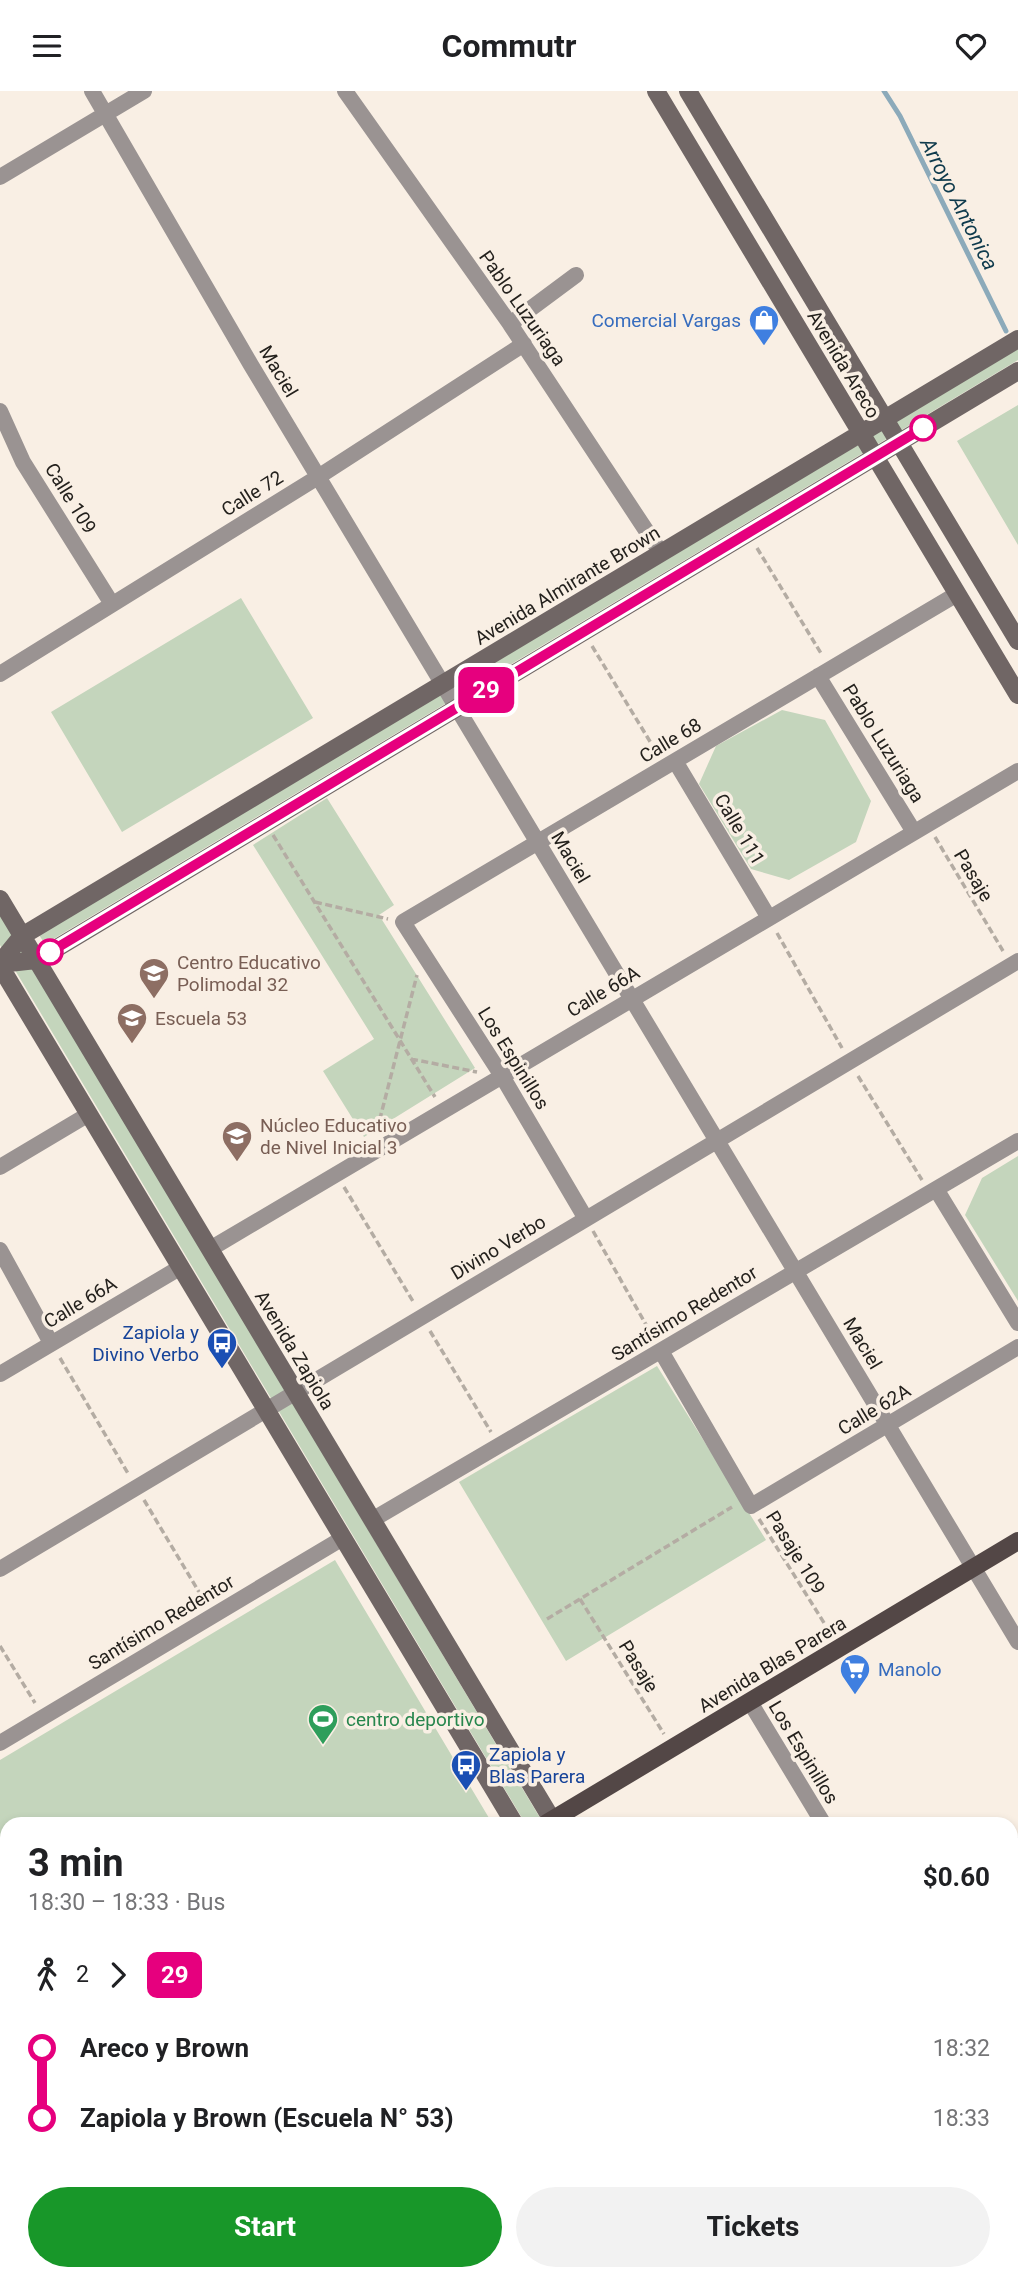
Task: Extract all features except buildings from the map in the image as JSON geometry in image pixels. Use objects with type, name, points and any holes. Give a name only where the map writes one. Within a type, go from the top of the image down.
[{"type":"main road","name":"Avenida Areco","points":[[656,91],[1018,695]]},
{"type":"main road","name":"Avenida Areco","points":[[688,91],[1018,641]]},
{"type":"main road","name":"Avenida Almirante Brown","points":[[0,964],[22,936],[1018,339]]},
{"type":"main road","points":[[510,1817],[0,964],[36,960],[1018,371]]},
{"type":"main road","name":"Avenida Zapiola","points":[[0,899],[548,1817]]},
{"type":"main road","name":"Avenida Blas Parera","points":[[559,1817],[1018,1541]]},
{"type":"street","name":"Maciel","points":[[92,91],[318,477],[1018,1642]]},
{"type":"street","points":[[0,177],[144,91]]},
{"type":"street","name":"Pablo Luzuriaga","points":[[345,91],[524,344],[661,553]]},
{"type":"street","points":[[510,324],[576,275]]},
{"type":"street","name":"Calle 72","points":[[0,674],[318,477],[524,344]]},
{"type":"street","name":"Calle 109","points":[[0,411],[23,462],[112,604]]},
{"type":"street","name":"Calle 68","points":[[403,922],[957,594]]},
{"type":"street","name":"Pablo Luzuriaga","points":[[824,673],[921,828]]},
{"type":"street","name":"Calle 111","points":[[670,764],[769,918]]},
{"type":"street","name":"Calle 66A","points":[[210,1249],[1018,771]]},
{"type":"street","name":"Los Espinillos","points":[[403,922],[502,1076],[586,1219]]},
{"type":"street","name":"Divino Verbo","points":[[0,1569],[1014,963]]},
{"type":"street","points":[[0,1167],[89,1114]]},
{"type":"street","name":"Santísimo Redentor","points":[[372,1520],[1018,1141]]},
{"type":"street","points":[[936,1189],[1018,1323]]},
{"type":"street","points":[[0,1250],[51,1343]]},
{"type":"street","name":"Calle 66A","points":[[0,1374],[181,1266]]},
{"type":"street","name":"Calle 62A","points":[[748,1502],[887,1425],[1018,1347]]},
{"type":"street","points":[[661,1351],[748,1502]]},
{"type":"street","name":"Santísimo Redentor","points":[[0,1743],[343,1538]]},
{"type":"street","name":"Los Espinillos","points":[[750,1702],[819,1817]]},
{"type":"path","points":[[748,533],[824,673]]},
{"type":"path","points":[[583,632],[670,764]]},
{"type":"path","points":[[265,823],[443,1111]]},
{"type":"path","name":"Pasaje","points":[[921,828],[1014,963]]},
{"type":"path","points":[[314,902],[403,922]]},
{"type":"path","points":[[371,1153],[423,952]]},
{"type":"path","points":[[411,1059],[502,1076]]},
{"type":"path","points":[[586,1219],[661,1351]]},
{"type":"path","points":[[547,1619],[748,1502]]},
{"type":"path","name":"Pasaje 109","points":[[748,1502],[839,1648]]},
{"type":"path","name":"Pasaje","points":[[580,1599],[673,1748]]},
{"type":"path","points":[[0,1646],[43,1717]]},
{"type":"green space","points":[[1018,347],[1018,360],[45,944],[39,935]]},
{"type":"green space","points":[[1018,405],[1018,545],[957,441]]},
{"type":"green space","points":[[241,598],[313,718],[122,832],[51,712]]},
{"type":"green space","points":[[782,710],[825,720],[871,801],[856,842],[789,880],[751,869],[699,784],[716,746]]},
{"type":"green space","points":[[327,798],[394,905],[379,915],[475,1068],[364,1137],[323,1071],[374,1039],[253,845]]},
{"type":"green space","points":[[0,912],[539,1817],[521,1817],[0,945]]},
{"type":"green space","points":[[1018,1156],[1018,1301],[965,1215],[982,1178]]},
{"type":"green space","points":[[657,1366],[766,1540],[566,1661],[459,1482]]},
{"type":"green space","points":[[335,1560],[488,1817],[0,1817],[0,1760]]},
{"type":"waterway","name":"Arroyo Antonica","points":[[884,91],[900,116],[1006,331]]},
{"type":"bus line","name":"29","points":[[50,952],[923,428]]},
{"type":"place","name":"Comercial Vargas","points":[[764,347]]},
{"type":"place","name":"Centro Educativo Polimodal 32","points":[[154,1000]]},
{"type":"place","name":"Escuela 53","points":[[132,1045]]},
{"type":"place","name":"Núcleo Educativo de Nivel Inicial 3","points":[[237,1163]]},
{"type":"place","name":"Zapiola y Divino Verbo","points":[[222,1370]]},
{"type":"place","name":"Manolo","points":[[855,1696]]},
{"type":"place","name":"centro deportivo","points":[[323,1746]]},
{"type":"place","name":"Zapiola y Blas Parera","points":[[466,1792]]}]
